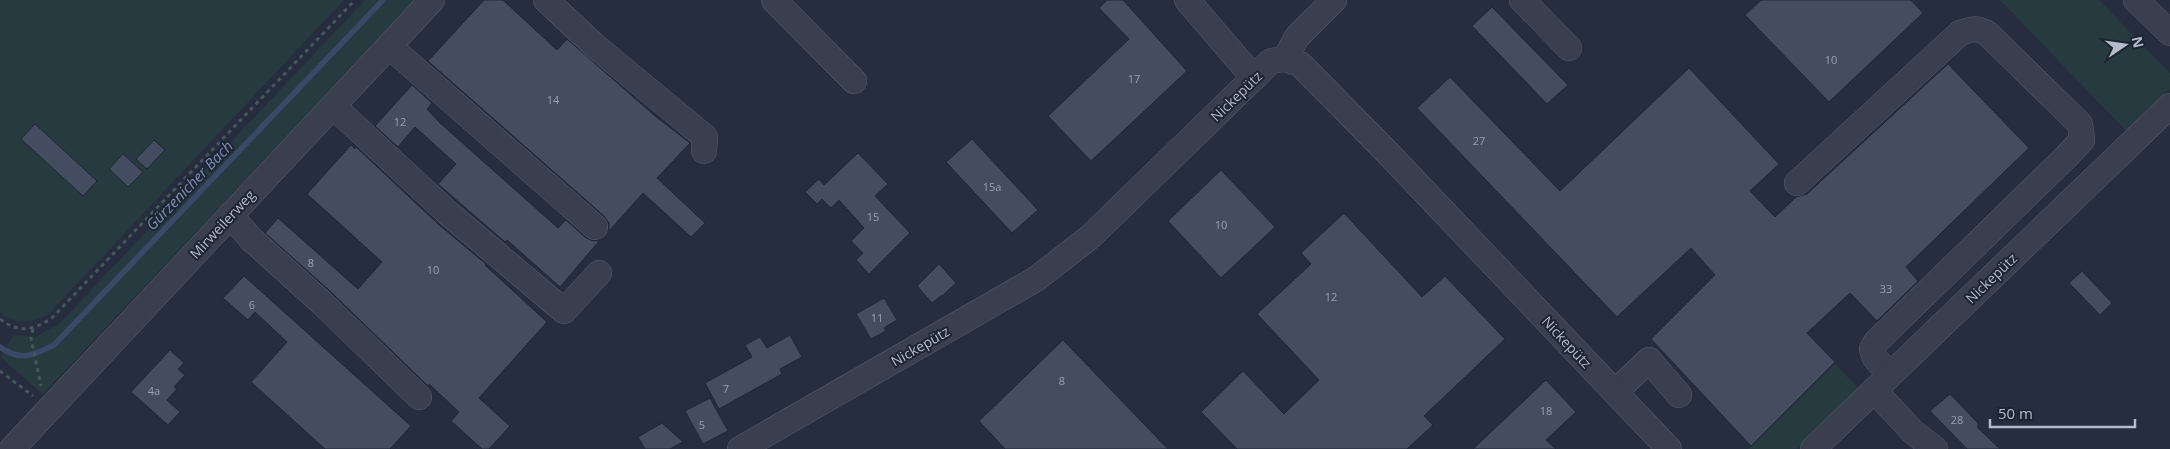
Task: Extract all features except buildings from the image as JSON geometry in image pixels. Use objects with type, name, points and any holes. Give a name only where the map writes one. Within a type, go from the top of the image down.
[{"type":"street","name":"Mirweilerweg","points":[[12,449],[48,408],[432,0]]},
{"type":"street","points":[[546,0],[595,46],[705,137],[704,151]]},
{"type":"street","points":[[774,0],[854,81]]},
{"type":"street","points":[[1187,0],[1254,78]]},
{"type":"street","points":[[1285,59],[1296,37],[1334,0]]},
{"type":"street","points":[[1522,0],[1569,48]]},
{"type":"street","points":[[2136,0],[2170,33]]},
{"type":"street","points":[[1797,183],[1960,33],[1971,29],[1980,29],[1988,34],[2080,124],[2082,140],[1876,342],[1872,349],[1882,383],[1913,432],[1935,449]]},
{"type":"street","points":[[389,46],[596,227]]},
{"type":"street","name":"Nickepütz","points":[[740,449],[1036,279],[1090,237],[1271,61],[1285,59],[1300,64],[1370,135],[1669,449]]},
{"type":"street","points":[[332,106],[462,225],[564,311],[599,273]]},
{"type":"street","name":"Nickepütz","points":[[1813,449],[2170,106]]},
{"type":"street","points":[[2064,159],[2088,184]]},
{"type":"street","points":[[230,216],[252,240],[321,302],[419,397]]},
{"type":"street","points":[[1615,392],[1649,360],[1679,395]]},
{"type":"path","points":[[0,319],[10,327],[32,329],[51,319],[355,0]]},
{"type":"path","points":[[32,329],[31,338],[37,367]]},
{"type":"path","points":[[0,371],[48,408]]},
{"type":"green space","points":[[0,0],[344,0],[48,315],[23,322],[12,320],[0,313]]},
{"type":"green space","points":[[365,0],[415,0],[43,394],[0,357],[14,335],[35,337],[59,324]]},
{"type":"green space","points":[[2000,0],[2099,0],[2170,73],[2170,89],[2127,132]]},
{"type":"green space","points":[[1835,364],[1860,390],[1797,449],[1748,449]]},
{"type":"waterway","name":"Gürzenicher Bach","points":[[0,347],[7,352],[21,356],[40,352],[54,345],[383,0]]}]
